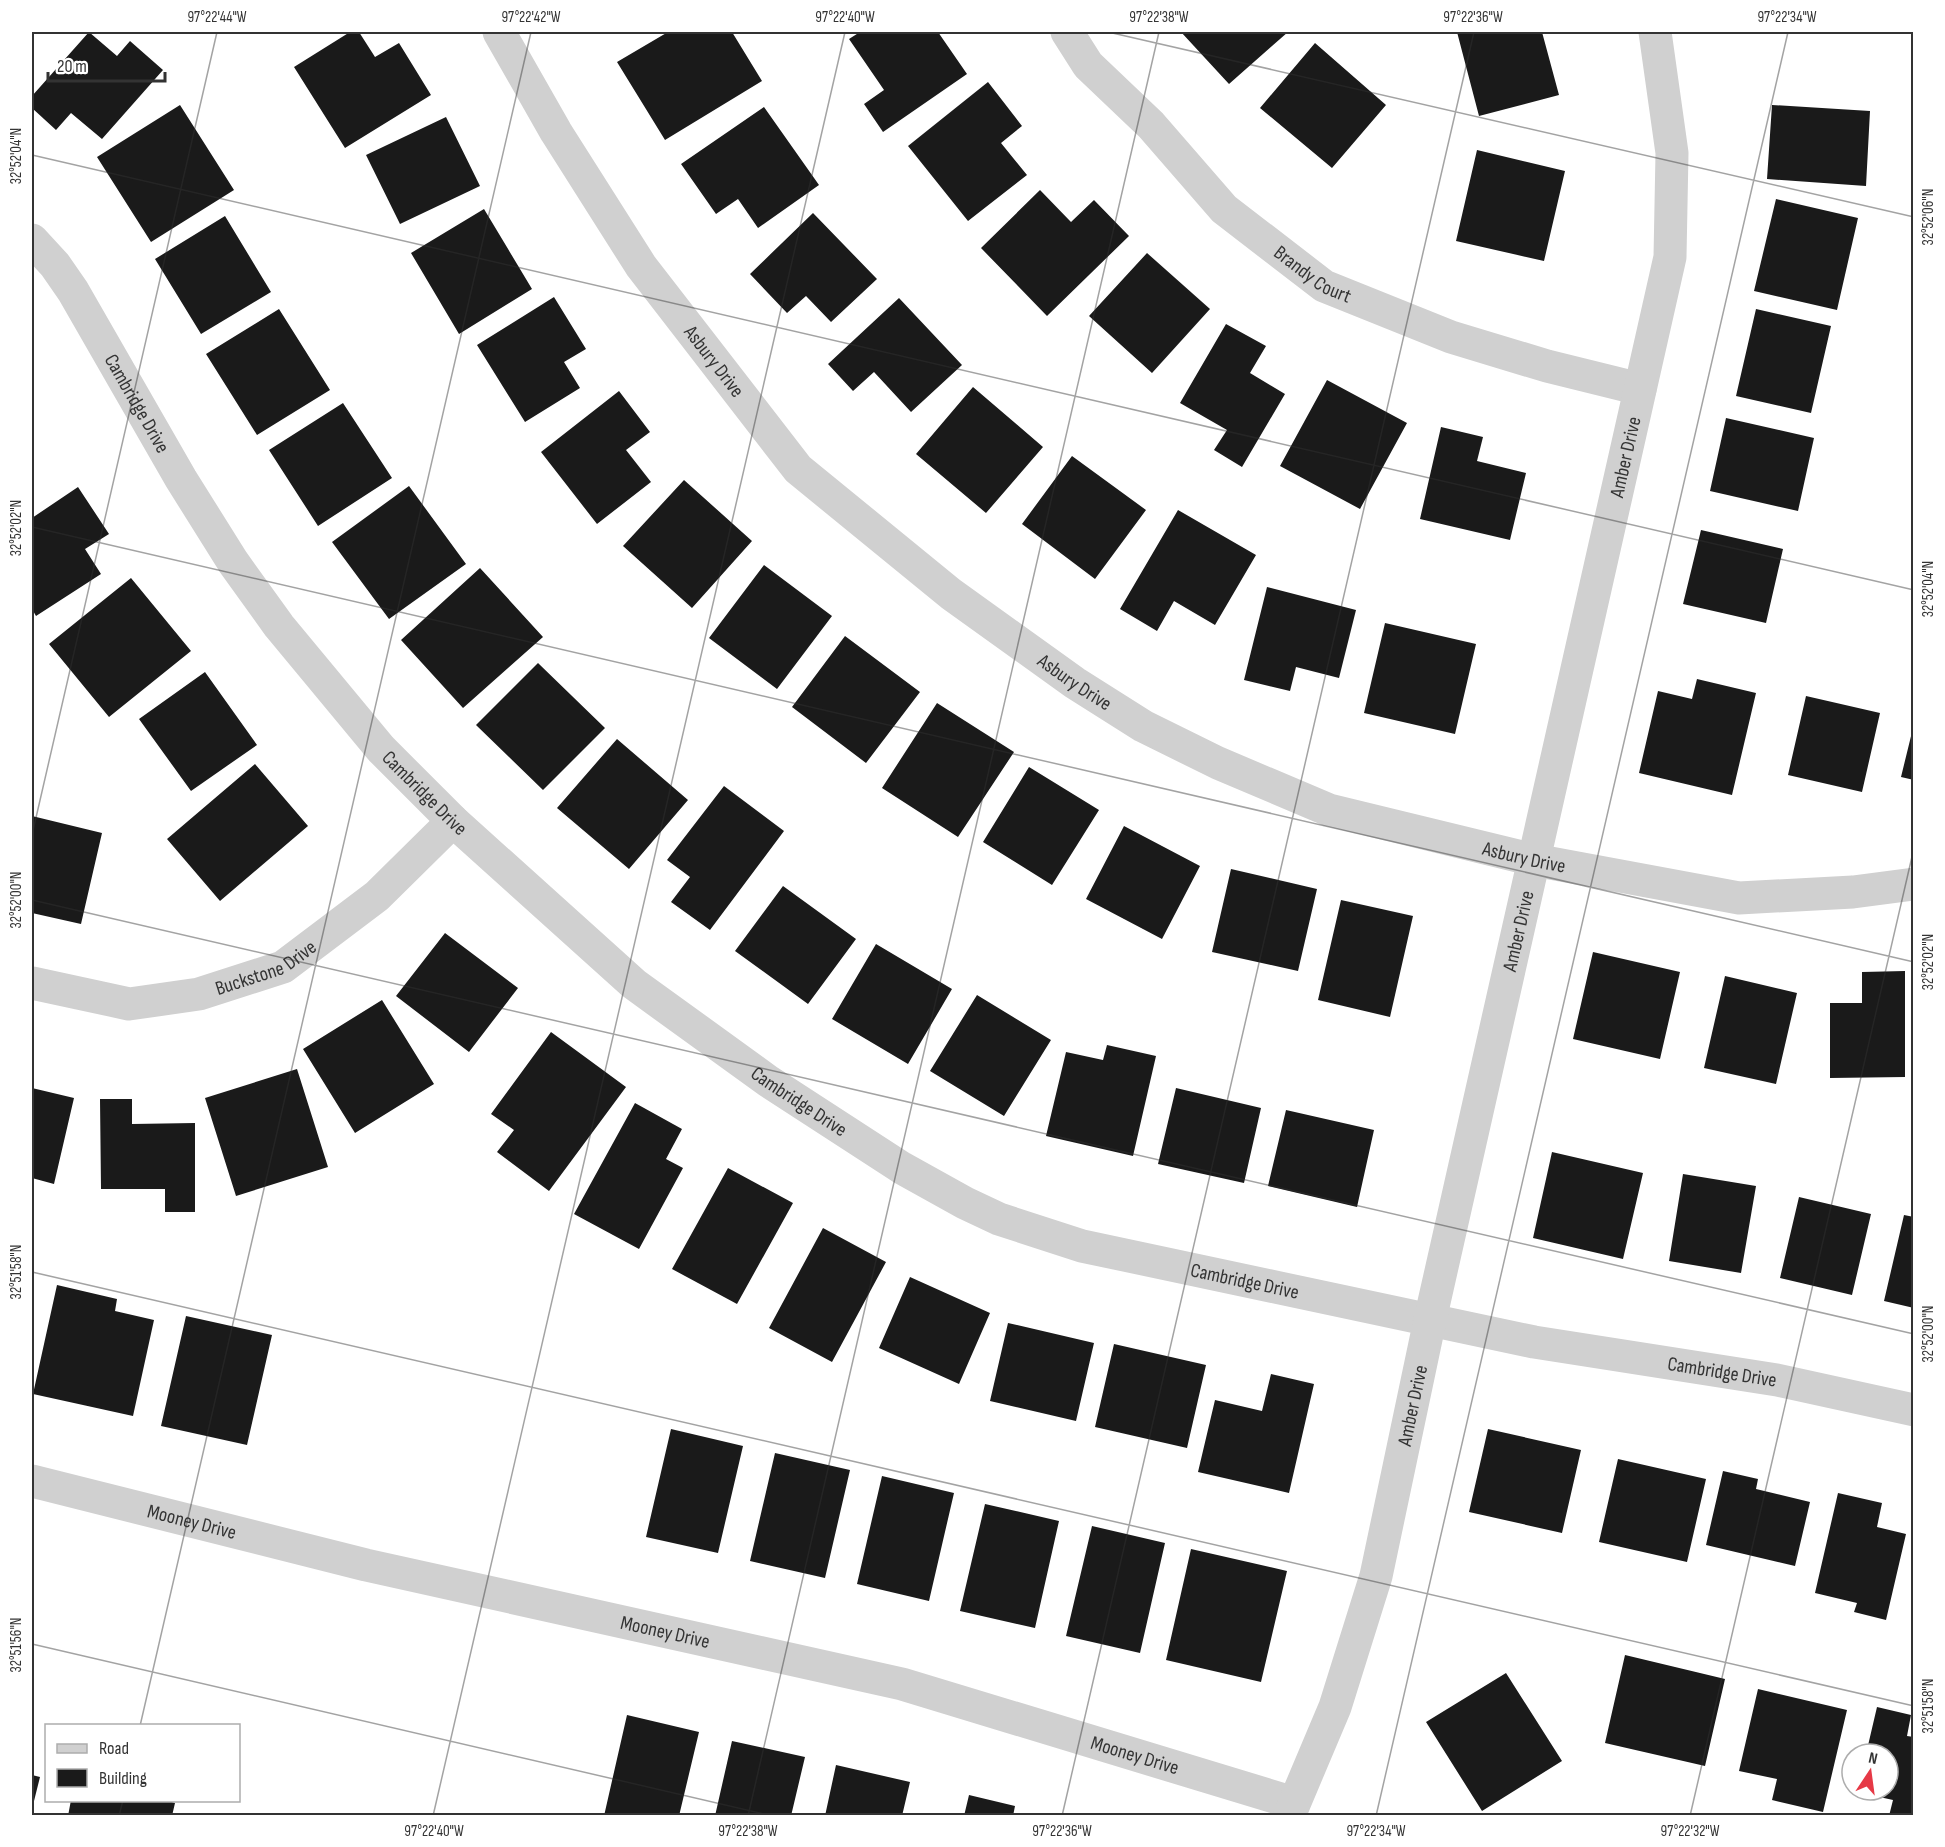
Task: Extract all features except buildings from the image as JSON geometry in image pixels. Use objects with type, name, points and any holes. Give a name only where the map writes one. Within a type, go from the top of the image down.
[{"type":"street","name":"Asbury Drive","points":[[499,32],[556,132],[641,266],[798,469],[951,594],[1075,683],[1143,726],[1218,763],[1329,810],[1534,860],[1739,898],[1853,892],[1914,884]]},
{"type":"street","name":"Brandy Court","points":[[1067,32],[1088,65],[1150,124],[1224,209],[1324,286],[1451,337],[1547,366],[1640,389]]},
{"type":"street","name":"Amber Drive","points":[[1291,1809],[1335,1707],[1376,1576],[1430,1320],[1670,257],[1672,153],[1655,32]]},
{"type":"street","name":"Cambridge Drive","points":[[32,240],[55,265],[73,291],[181,479],[234,562],[279,626],[381,749],[453,821],[642,991],[702,1035],[902,1168],[999,1219],[1082,1246],[1534,1341],[1778,1380],[1914,1410]]},
{"type":"street","name":"Buckstone Drive","points":[[32,983],[129,1004],[199,994],[283,967],[378,896],[453,821]]},
{"type":"street","name":"Mooney Drive","points":[[32,1481],[366,1565],[902,1684],[1291,1809]]}]
